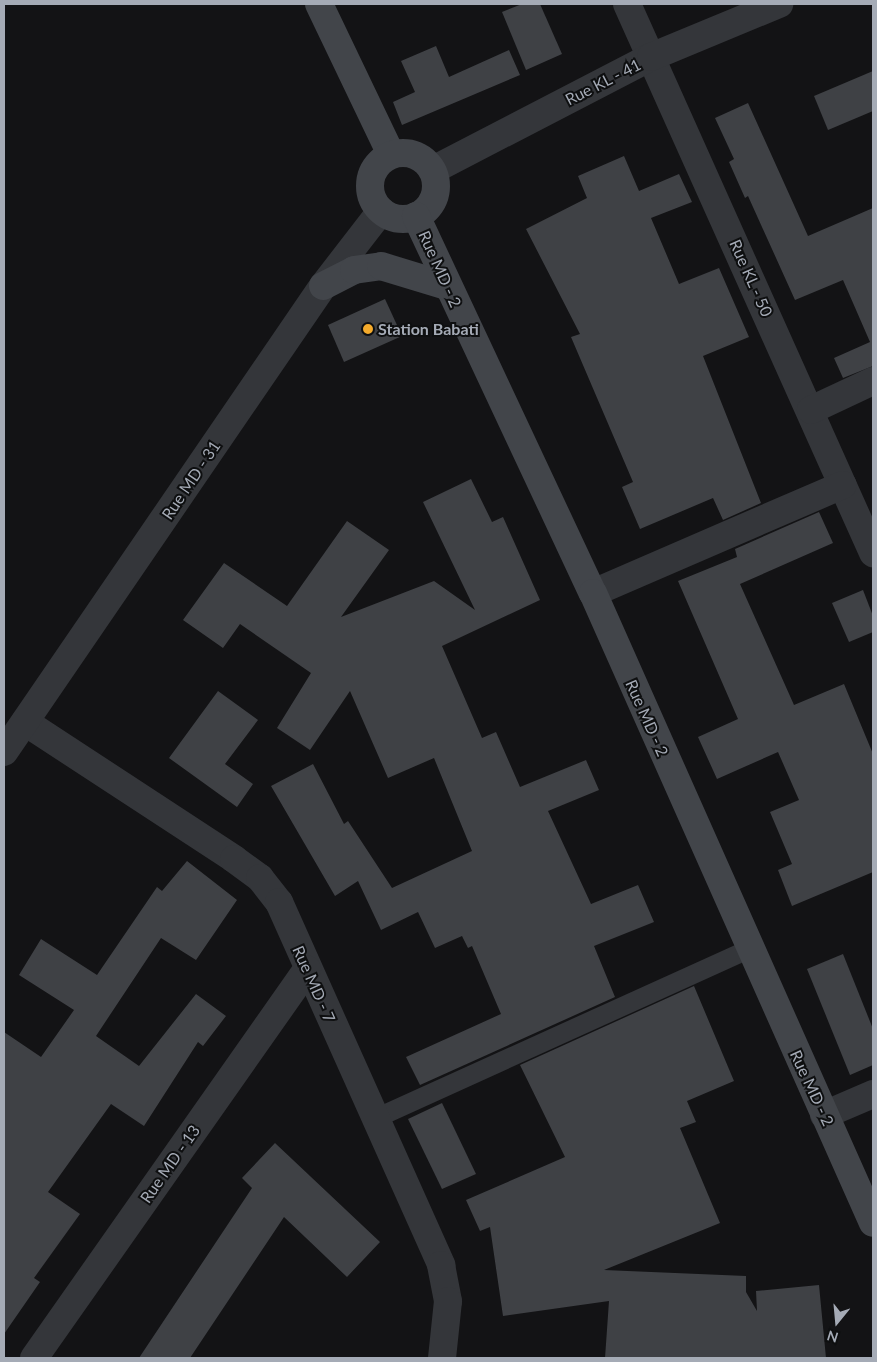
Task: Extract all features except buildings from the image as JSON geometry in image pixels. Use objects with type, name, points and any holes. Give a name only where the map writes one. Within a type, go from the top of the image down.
[{"type":"street","points":[[319,4],[391,154]]},
{"type":"street","name":"Rue KL - 50","points":[[627,4],[811,410],[873,553]]},
{"type":"street","name":"Rue KL - 41","points":[[433,170],[651,57],[779,4]]},
{"type":"street","points":[[410,153],[433,170],[436,192],[432,202],[416,216],[398,219],[381,211],[373,202],[370,180],[381,160],[391,154],[410,153]]},
{"type":"street","name":"Rue MD - 31","points":[[4,752],[324,286],[381,211]]},
{"type":"street","name":"Rue MD - 2","points":[[416,216],[447,286],[593,593],[748,949],[873,1223]]},
{"type":"street","points":[[324,286],[354,270],[381,266],[447,286]]},
{"type":"street","points":[[811,410],[873,381]]},
{"type":"street","points":[[593,593],[843,485]]},
{"type":"street","name":"Rue MD - 7","points":[[26,722],[260,878],[280,902],[307,969],[441,1265],[448,1301],[442,1358]]},
{"type":"street","name":"Rue MD - 13","points":[[34,1358],[307,969]]},
{"type":"street","points":[[824,1115],[873,1094]]},
{"type":"lane","points":[[375,1118],[748,949]]},
{"type":"place","name":"Station Babati","points":[[368,329]]}]
